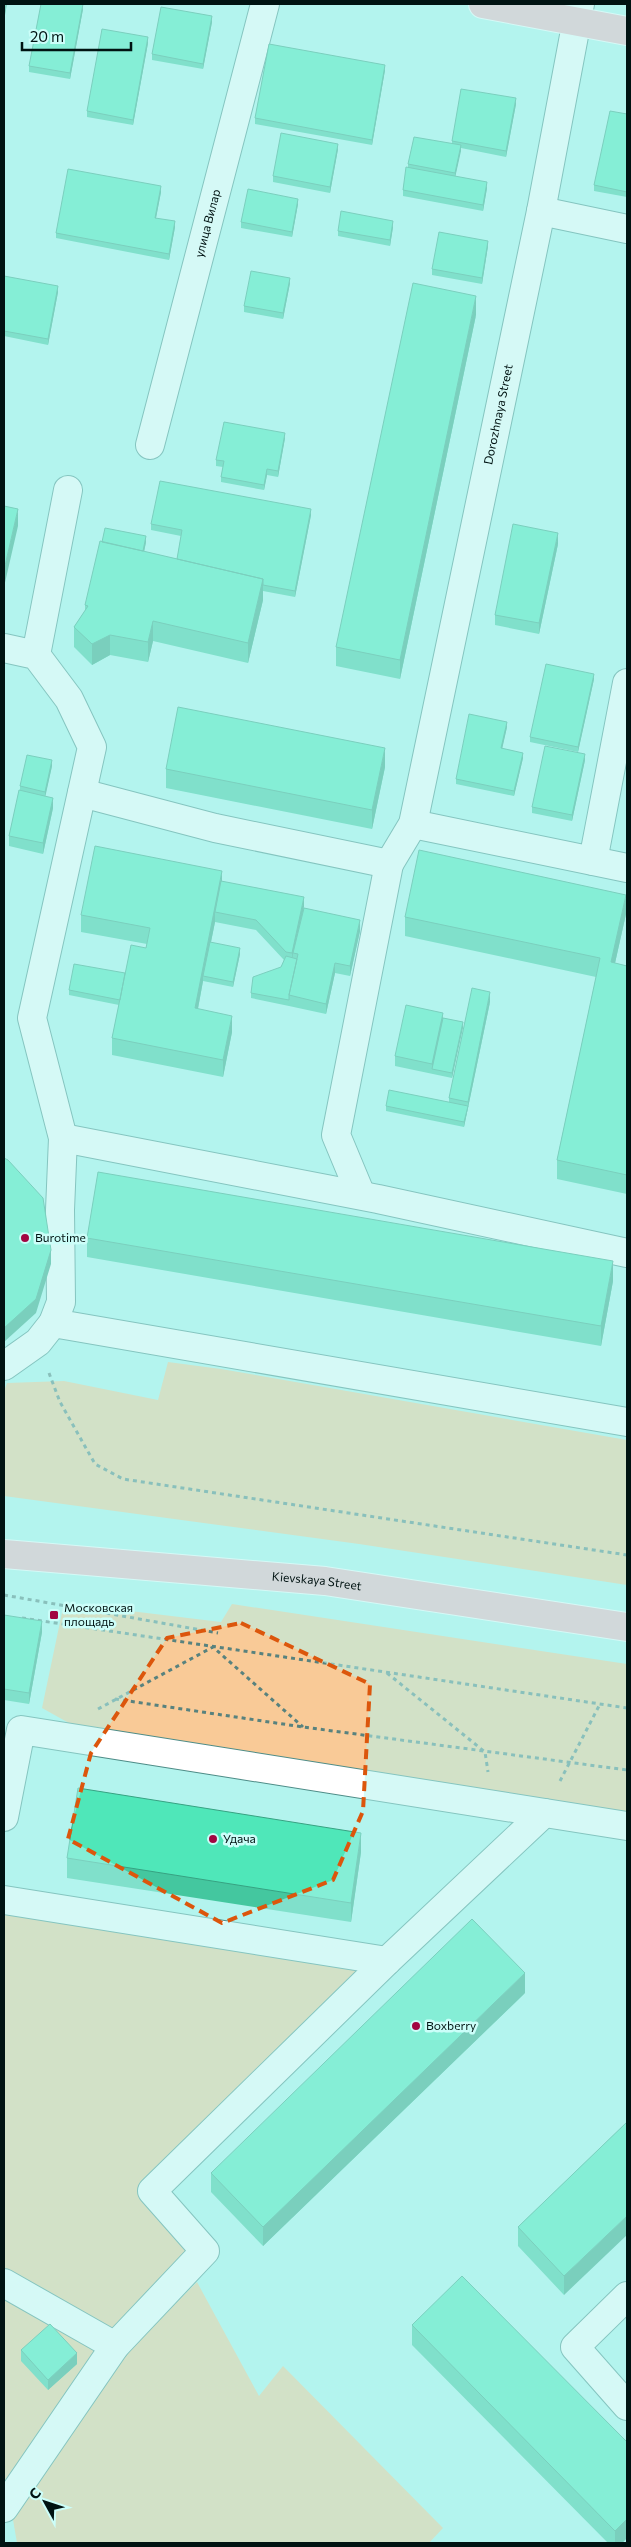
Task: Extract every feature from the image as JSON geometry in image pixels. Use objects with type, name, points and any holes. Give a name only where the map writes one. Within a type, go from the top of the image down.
[{"type":"main road","points":[[483,4],[578,12],[627,31]]},
{"type":"main road","name":"Kievskaya Street","points":[[4,1554],[325,1581],[627,1627]]},
{"type":"street","name":"улица Вилар","points":[[150,445],[265,4]]},
{"type":"street","name":"Dorozhnaya Street","points":[[360,1195],[336,1135],[389,864],[413,824],[542,211],[578,12]]},
{"type":"street","points":[[542,211],[627,229]]},
{"type":"street","points":[[36,655],[68,490]]},
{"type":"street","points":[[4,648],[36,655],[69,699],[92,747],[32,1018],[63,1138],[60,1210],[62,1302],[46,1332],[4,1366]]},
{"type":"street","points":[[593,861],[627,683]]},
{"type":"street","points":[[82,792],[215,828],[389,864]]},
{"type":"street","points":[[413,824],[627,868]]},
{"type":"street","points":[[63,1138],[360,1195],[627,1253]]},
{"type":"street","points":[[46,1332],[627,1422]]},
{"type":"street","points":[[4,1817],[21,1730],[627,1826]]},
{"type":"street","points":[[4,2508],[115,2346],[205,2251],[152,2191],[387,1961],[544,1813]]},
{"type":"street","points":[[4,1900],[387,1961]]},
{"type":"street","points":[[4,2283],[115,2346]]},
{"type":"street","points":[[627,2296],[575,2347],[627,2406]]},
{"type":"path","points":[[46,1332],[60,1402],[95,1464],[124,1479],[627,1555]]},
{"type":"path","points":[[4,1595],[218,1633]]},
{"type":"path","points":[[13,1617],[627,1708]]},
{"type":"path","points":[[91,1712],[213,1647]]},
{"type":"path","points":[[213,1647],[303,1727]]},
{"type":"path","points":[[386,1672],[485,1752],[492,1805]]},
{"type":"path","points":[[115,1700],[627,1770]]},
{"type":"path","points":[[544,1813],[600,1704]]},
{"type":"highlighted area","points":[[241,1623],[370,1684],[363,1811],[333,1880],[222,1923],[68,1839],[91,1753],[167,1638]]},
{"type":"shaded area","points":[[168,1362],[221,1369],[627,1440],[627,1585],[359,1544],[4,1496],[4,1391],[7,1383],[64,1381],[158,1400]]},
{"type":"shaded area","points":[[64,1603],[221,1622],[232,1604],[627,1664],[627,1814],[76,1727],[42,1708]]},
{"type":"shaded area","points":[[4,1914],[374,1966],[139,2195],[191,2252],[115,2334],[4,2271]]},
{"type":"shaded area","points":[[197,2282],[259,2396],[283,2366],[443,2528],[429,2543],[17,2543],[11,2508],[130,2348]]},
{"type":"shaded area","points":[[4,2294],[104,2347],[4,2488]]},
{"type":"building","points":[[41,4],[83,4],[70,73],[29,66]]},
{"type":"building","points":[[161,7],[212,16],[203,64],[152,54]]},
{"type":"building","points":[[102,29],[148,37],[133,120],[87,111]]},
{"type":"building","points":[[269,44],[385,65],[372,140],[255,118]]},
{"type":"building","points":[[461,89],[516,98],[506,151],[452,141]]},
{"type":"building","points":[[610,111],[627,114],[627,192],[594,185]]},
{"type":"building","points":[[281,133],[338,144],[330,187],[273,176]]},
{"type":"building","points":[[414,137],[461,145],[455,173],[408,164]]},
{"type":"building","points":[[406,167],[487,182],[483,205],[403,190]]},
{"type":"building","points":[[68,169],[161,186],[155,218],[175,221],[169,254],[56,233]]},
{"type":"building","points":[[248,189],[298,199],[292,232],[241,222]]},
{"type":"building","points":[[341,211],[393,221],[390,240],[338,231]]},
{"type":"building","points":[[439,232],[488,241],[482,278],[432,269]]},
{"type":"building","points":[[251,271],[290,278],[283,313],[244,306]]},
{"type":"building","points":[[4,276],[58,286],[48,339],[4,331]]},
{"type":"building","points":[[413,283],[476,296],[400,660],[336,647]]},
{"type":"building","points":[[224,422],[285,433],[278,471],[267,469],[264,485],[221,477],[224,461],[216,460]]},
{"type":"building","points":[[160,481],[311,509],[295,591],[263,585],[263,579],[177,559],[182,530],[151,524]]},
{"type":"building","points":[[4,506],[18,509],[4,570]]},
{"type":"building","points":[[513,524],[558,533],[539,623],[495,615]]},
{"type":"building","points":[[105,528],[146,536],[143,551],[102,542]]},
{"type":"building","points":[[100,541],[263,579],[248,643],[153,621],[148,642],[110,635],[92,644],[74,627],[88,606],[85,605]]},
{"type":"building","points":[[546,664],[594,674],[578,747],[530,737]]},
{"type":"building","points":[[178,707],[385,748],[372,810],[166,769]]},
{"type":"building","points":[[469,714],[507,722],[501,748],[523,753],[514,791],[456,779]]},
{"type":"building","points":[[545,746],[585,754],[572,815],[532,807]]},
{"type":"building","points":[[27,755],[52,760],[45,792],[20,786]]},
{"type":"building","points":[[19,790],[53,798],[43,843],[9,836]]},
{"type":"building","points":[[95,846],[222,871],[195,1008],[232,1016],[223,1060],[112,1038],[131,945],[146,948],[150,928],[81,915]]},
{"type":"building","points":[[419,850],[626,895],[611,962],[627,966],[627,1175],[557,1160],[600,958],[405,917]]},
{"type":"building","points":[[221,881],[304,897],[292,953],[286,952],[256,920],[215,912]]},
{"type":"building","points":[[304,908],[360,920],[350,966],[335,963],[326,1004],[289,995],[298,954],[293,953]]},
{"type":"building","points":[[210,942],[240,948],[233,982],[203,976]]},
{"type":"building","points":[[286,956],[297,959],[289,1000],[251,993],[253,977],[281,967]]},
{"type":"building","points":[[74,964],[125,973],[120,1000],[69,990]]},
{"type":"building","points":[[472,988],[490,992],[468,1102],[449,1098]]},
{"type":"building","points":[[406,1005],[443,1013],[432,1064],[395,1056]]},
{"type":"building","points":[[443,1018],[463,1022],[452,1073],[432,1069]]},
{"type":"building","points":[[389,1090],[468,1106],[464,1122],[386,1106]]},
{"type":"building","name":"Burotime","points":[[4,1158],[43,1198],[51,1250],[36,1299],[4,1328]]},
{"type":"building","points":[[98,1172],[613,1261],[601,1326],[87,1238]]},
{"type":"building","points":[[4,1615],[42,1621],[29,1693],[4,1689]]},
{"type":"building","points":[[78,1788],[361,1833],[351,1903],[67,1858]]},
{"type":"building","points":[[472,1919],[525,1973],[263,2227],[211,2173]]},
{"type":"building","points":[[627,2122],[627,2216],[564,2276],[518,2227]]},
{"type":"building","points":[[462,2276],[627,2442],[627,2519],[615,2531],[412,2325]]},
{"type":"building","points":[[50,2324],[77,2353],[48,2380],[21,2350]]},
{"type":"place","name":"Burotime","points":[[25,1238]]},
{"type":"place","name":"Московская площадь","points":[[54,1615]]},
{"type":"place","name":"Удача","points":[[213,1839]]},
{"type":"place","name":"Boxberry","points":[[416,2026]]}]
